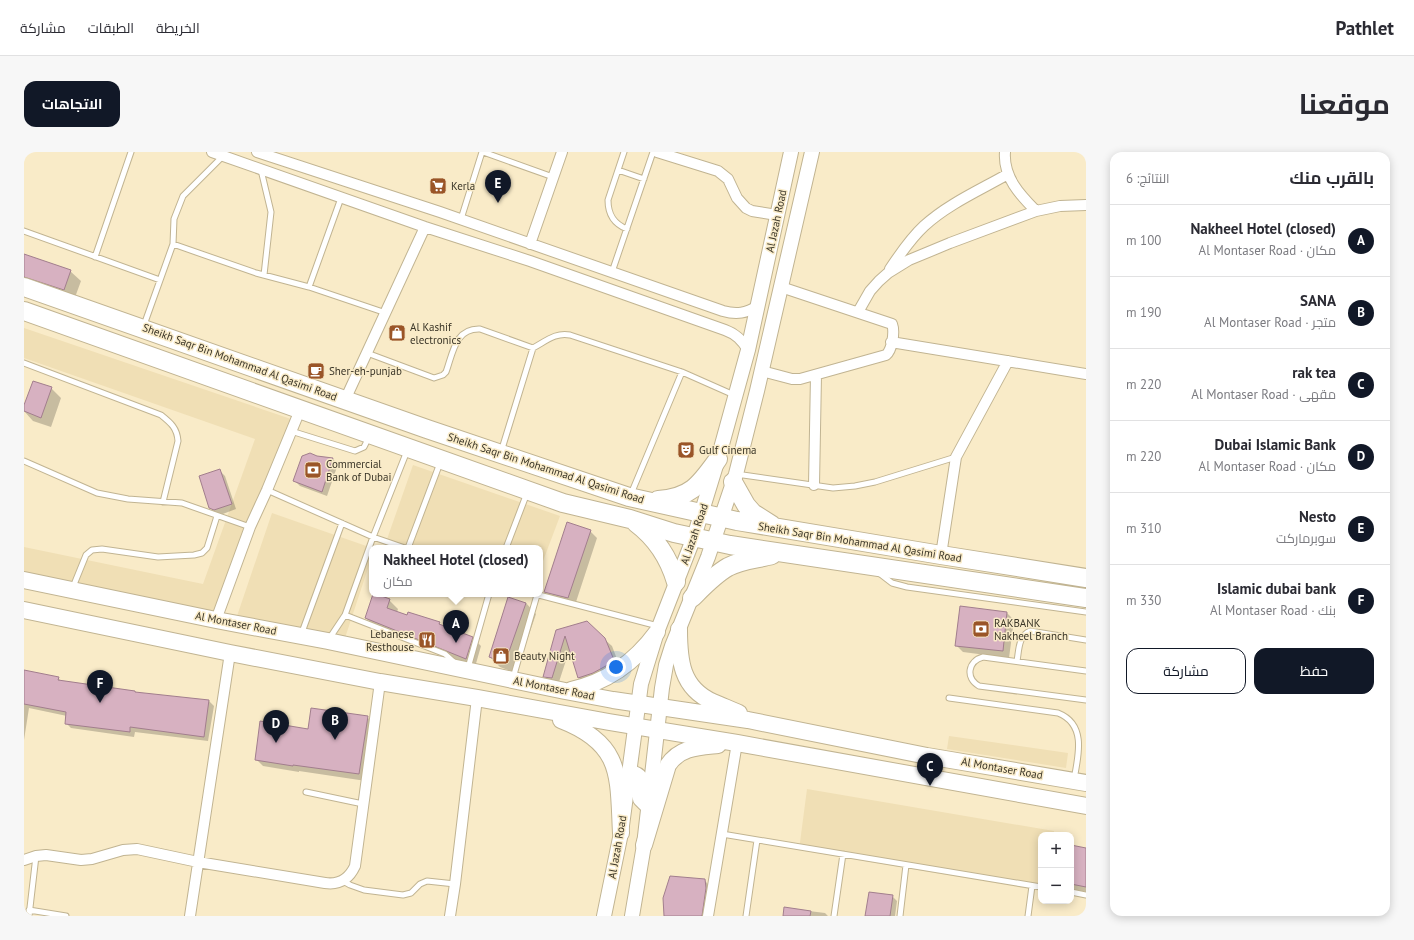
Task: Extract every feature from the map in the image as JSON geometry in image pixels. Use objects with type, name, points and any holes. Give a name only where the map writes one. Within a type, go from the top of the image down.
[{"type":"highway","name":"Sheikh Saqr Bin Mohammad Al Qasimi Road","points":[[24,287],[427,429],[637,499],[721,518],[776,528],[941,556],[1086,578]]},
{"type":"highway","name":"Sheikh Saqr Bin Mohammad Al Qasimi Road","points":[[24,311],[563,503],[674,533],[783,553],[1086,598]]},
{"type":"highway","points":[[637,499],[676,498],[687,494],[697,486],[718,459]]},
{"type":"highway","points":[[734,478],[743,501],[753,512],[776,528]]},
{"type":"highway","points":[[630,520],[648,533],[662,550],[676,582]]},
{"type":"highway","points":[[692,598],[718,574],[728,567],[740,562],[783,553]]},
{"type":"main road","name":"Al Jazah Road","points":[[604,916],[621,834],[641,684],[658,629],[702,514],[718,459],[748,350],[791,152]]},
{"type":"main road","name":"Al Jazah Road","points":[[632,916],[644,845],[666,665],[713,541],[734,478],[762,371],[812,152]]},
{"type":"main road","name":"Al Montaser Road","points":[[24,580],[216,620],[328,641],[565,691],[638,704],[748,720],[927,756],[1080,781]]},
{"type":"main road","name":"Al Montaser Road","points":[[25,611],[230,654],[380,682],[737,743],[1086,806]]},
{"type":"main road","points":[[565,691],[583,688],[615,674],[638,655],[658,629]]},
{"type":"main road","points":[[679,629],[679,651],[681,663],[691,685],[713,703],[732,709],[748,720]]},
{"type":"main road","points":[[528,707],[586,731],[605,748],[615,769],[618,780],[621,834]]},
{"type":"main road","points":[[644,845],[668,765],[672,758],[686,750],[694,748],[737,743]]},
{"type":"main road","points":[[629,772],[640,776],[642,781],[640,799],[649,806]]},
{"type":"street","points":[[212,152],[341,198],[530,261],[698,320],[736,336],[748,350]]},
{"type":"street","points":[[257,152],[285,157],[723,311],[736,314],[758,306]]},
{"type":"street","points":[[530,244],[562,152]]},
{"type":"street","points":[[657,152],[718,171],[732,184],[737,198],[746,208],[777,215]]},
{"type":"street","points":[[1005,152],[1004,159],[1008,174],[1022,197],[1036,211]]},
{"type":"street","points":[[858,312],[870,291],[888,273],[914,237],[934,217],[1008,174]]},
{"type":"street","points":[[888,273],[910,260],[950,242],[1036,211],[1060,206],[1086,205]]},
{"type":"street","points":[[346,400],[426,227]]},
{"type":"street","points":[[762,371],[800,379],[886,355],[890,351],[894,328],[892,324],[781,287]]},
{"type":"street","points":[[698,320],[702,304]]},
{"type":"street","points":[[891,342],[1086,374]]},
{"type":"street","points":[[941,556],[956,457],[1008,361]]},
{"type":"street","points":[[814,485],[816,375]]},
{"type":"street","points":[[216,620],[250,527],[300,410]]},
{"type":"street","points":[[190,916],[230,654]]},
{"type":"street","points":[[24,860],[36,856],[46,855],[82,860],[92,859],[132,848],[198,862],[324,883],[331,884],[343,881],[352,872],[355,866],[380,682]]},
{"type":"street","points":[[450,916],[477,698]]},
{"type":"street","points":[[708,916],[737,743]]},
{"type":"lane","points":[[95,257],[131,152]]},
{"type":"lane","points":[[461,220],[482,152],[553,177]]},
{"type":"lane","points":[[624,152],[608,200],[608,208],[614,222],[627,229]]},
{"type":"lane","points":[[612,272],[653,152]]},
{"type":"lane","points":[[143,328],[173,244],[174,219],[183,196],[223,156]]},
{"type":"lane","points":[[261,169],[271,212],[264,275]]},
{"type":"lane","points":[[618,170],[644,179]]},
{"type":"lane","points":[[309,287],[341,198]]},
{"type":"lane","points":[[24,231],[160,280]]},
{"type":"lane","points":[[173,244],[264,275],[309,287],[386,313]]},
{"type":"lane","points":[[367,353],[434,378],[443,375],[446,372],[461,335],[472,329],[480,329],[533,348]]},
{"type":"lane","points":[[501,453],[533,348],[557,335],[563,334],[682,372],[736,395]]},
{"type":"lane","points":[[24,363],[161,415],[172,424],[177,432],[178,441],[163,502]]},
{"type":"lane","points":[[637,499],[682,372]]},
{"type":"lane","points":[[291,431],[355,451],[364,447],[370,435]]},
{"type":"lane","points":[[370,545],[408,449]]},
{"type":"lane","points":[[734,478],[833,488],[855,486],[875,482],[956,457]]},
{"type":"lane","points":[[407,545],[441,460]]},
{"type":"lane","points":[[24,461],[97,493],[128,499],[182,503],[250,527]]},
{"type":"lane","points":[[267,490],[373,537],[397,545]]},
{"type":"lane","points":[[507,545],[528,491]]},
{"type":"lane","points":[[72,590],[86,555],[92,550],[102,549],[158,557],[194,555],[202,553],[207,548],[217,516]]},
{"type":"lane","points":[[300,636],[342,523]]},
{"type":"lane","points":[[328,641],[345,615],[369,548]]},
{"type":"lane","points":[[873,566],[884,578],[892,583],[907,588],[1086,612]]},
{"type":"lane","points":[[543,596],[658,629]]},
{"type":"lane","points":[[345,615],[446,654],[465,670],[488,597]]},
{"type":"lane","points":[[512,680],[535,597]]},
{"type":"lane","points":[[1017,662],[1021,639],[1027,632],[1033,631],[1086,640]]},
{"type":"lane","points":[[1086,671],[983,657],[976,660],[971,666],[969,674],[976,684],[983,687],[1086,700]]},
{"type":"lane","points":[[949,698],[1058,714],[1069,719],[1078,729],[1081,741],[1080,781]]},
{"type":"lane","points":[[306,792],[363,804]]},
{"type":"lane","points":[[722,834],[1038,887]]},
{"type":"lane","points":[[746,916],[757,840]]},
{"type":"lane","points":[[834,916],[843,854]]},
{"type":"lane","points":[[29,916],[36,856]]},
{"type":"lane","points":[[900,916],[906,865]]},
{"type":"lane","points":[[343,881],[364,890],[403,895],[411,894],[420,884],[427,881],[455,884]]},
{"type":"lane","points":[[1028,916],[1032,886]]},
{"type":"lane","points":[[1074,893],[1086,895]]},
{"type":"lane","points":[[29,910],[66,916]]},
{"type":"shaded area","points":[[24,328],[291,419],[218,622],[24,585],[24,547],[203,584],[255,439],[24,358]]},
{"type":"shaded area","points":[[413,465],[560,516],[543,561],[543,545],[395,545],[386,542]]},
{"type":"shaded area","points":[[272,513],[369,547],[369,565],[345,638],[237,616]]},
{"type":"shaded area","points":[[949,736],[1068,753],[1066,768],[947,749]]},
{"type":"shaded area","points":[[807,789],[1054,831],[1038,832],[1038,890],[799,850]]},
{"type":"building","points":[[24,254],[71,270],[64,290],[24,277]]},
{"type":"building","points":[[33,381],[52,387],[41,418],[24,411],[24,405]]},
{"type":"building","name":"Commercial Bank of Dubai","points":[[310,453],[317,456],[333,458],[322,492],[293,481],[302,456]]},
{"type":"building","points":[[220,469],[232,504],[214,510],[209,508],[199,476]]},
{"type":"building","points":[[567,522],[591,530],[568,598],[544,592]]},
{"type":"building","points":[[372,597],[384,597],[390,599],[387,608],[407,615],[408,612],[440,622],[439,624],[473,637],[466,659],[365,618]]},
{"type":"building","points":[[508,597],[526,603],[505,663],[489,657]]},
{"type":"building","name":"RAKBANK Nakheel Branch","points":[[960,606],[1007,612],[1003,651],[955,646]]},
{"type":"building","points":[[587,621],[605,638],[614,660],[613,662],[593,673],[578,678],[565,636],[552,678],[543,677],[556,630]]},
{"type":"building","points":[[24,670],[59,677],[58,680],[135,692],[209,700],[204,737],[130,727],[130,732],[65,724],[66,712],[24,704]]},
{"type":"building","points":[[311,708],[368,716],[359,774],[255,760],[260,721],[308,729]]},
{"type":"building","points":[[1074,846],[1086,848],[1086,887],[1074,885]]},
{"type":"building","points":[[670,876],[705,879],[706,888],[702,916],[664,916],[663,898]]},
{"type":"building","points":[[869,892],[893,895],[890,916],[865,916]]},
{"type":"building","points":[[784,907],[811,911],[810,916],[783,916]]},
{"type":"place","name":"Kerla","points":[[438,186]]},
{"type":"place","name":"Nesto","points":[[498,203]]},
{"type":"place","name":"Al Kashif electronics","points":[[397,333]]},
{"type":"place","name":"Sher-eh-punjab","points":[[316,371]]},
{"type":"place","name":"Gulf Cinema","points":[[686,450]]},
{"type":"place","name":"Commercial Bank of Dubai","points":[[313,470]]},
{"type":"place","name":"RAKBANK Nakheel Branch","points":[[981,629]]},
{"type":"place","name":"Lebanese Resthouse","points":[[427,640]]},
{"type":"place","name":"Nakheel Hotel (closed)","points":[[456,643]]},
{"type":"place","name":"Beauty Night","points":[[501,656]]},
{"type":"place","name":"Islamic dubai bank","points":[[100,703]]},
{"type":"place","name":"SANA","points":[[335,740]]},
{"type":"place","name":"Dubai Islamic Bank","points":[[276,743]]},
{"type":"place","name":"rak tea","points":[[930,786]]}]
